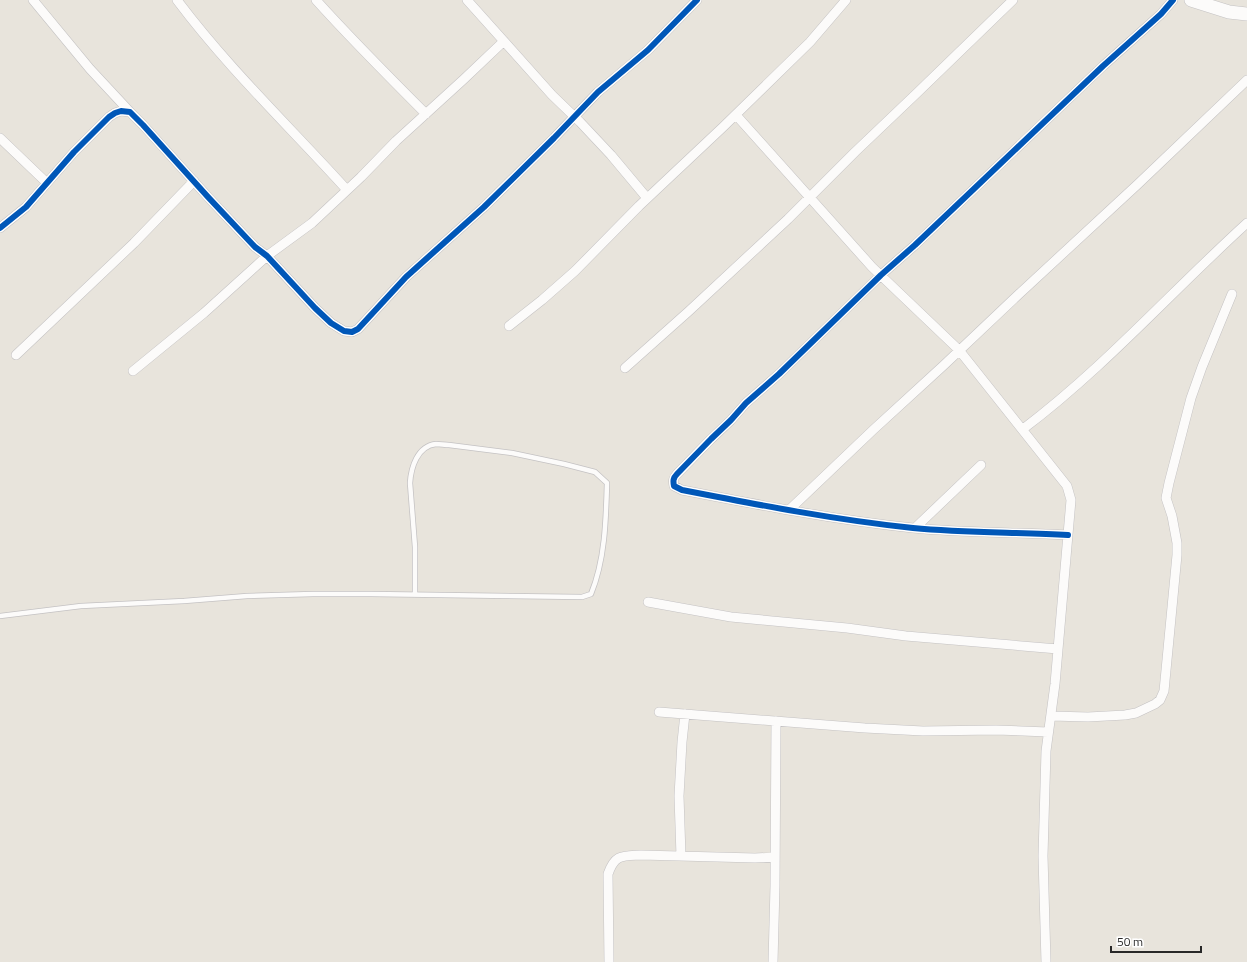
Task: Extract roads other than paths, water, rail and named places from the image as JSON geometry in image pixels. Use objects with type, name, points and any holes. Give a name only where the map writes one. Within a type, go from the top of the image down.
[{"type":"street","points":[[33,0],[90,69],[255,246],[267,256],[290,282],[331,323],[344,331],[352,332],[358,329],[406,277],[484,207],[598,92],[648,50],[697,0]]},
{"type":"street","points":[[177,0],[217,50],[248,85],[347,190]]},
{"type":"street","points":[[316,0],[353,41],[426,114]]},
{"type":"street","points":[[467,0],[552,95],[611,155],[647,198]]},
{"type":"street","points":[[509,326],[575,271],[647,198],[736,115],[810,42],[846,0]]},
{"type":"street","points":[[625,368],[737,267],[1013,0]]},
{"type":"street","points":[[1068,535],[915,528],[858,522],[682,490],[674,486],[674,477],[746,403],[779,374],[881,275],[915,245],[1092,77],[1161,14],[1174,0]]},
{"type":"street","points":[[1191,0],[1229,12],[1247,14]]},
{"type":"street","points":[[133,371],[204,313],[267,256],[312,223],[504,41]]},
{"type":"street","points":[[789,510],[1247,80]]},
{"type":"street","points":[[0,228],[26,207],[74,152],[109,116],[121,111],[130,112]]},
{"type":"street","points":[[736,115],[872,268],[959,350],[1067,486],[1071,500],[1055,684],[1046,751],[1043,856],[1046,962]]},
{"type":"street","points":[[0,138],[47,183]]},
{"type":"street","points":[[16,355],[134,243],[194,181]]},
{"type":"street","points":[[1023,429],[1049,410],[1120,346],[1211,255],[1247,223]]},
{"type":"street","points":[[1051,716],[1088,718],[1125,715],[1147,708],[1160,700],[1164,691],[1177,556],[1177,543],[1172,516],[1166,498],[1191,398],[1204,360],[1232,294]]},
{"type":"street","points":[[915,528],[981,465]]},
{"type":"street","points":[[648,602],[731,616],[847,628],[906,636],[1058,649]]},
{"type":"street","points":[[659,712],[923,731],[996,730],[1048,732]]},
{"type":"street","points":[[681,856],[679,796],[685,714]]},
{"type":"street","points":[[773,962],[776,721]]},
{"type":"street","points":[[609,962],[608,874],[611,865],[617,858],[622,856],[641,855],[755,858],[775,857]]},
{"type":"lane","points":[[0,616],[81,606],[184,601],[247,596],[313,594],[582,597],[591,594],[596,583],[606,520],[607,483],[595,472],[540,458],[449,445],[436,444],[427,447],[421,452],[415,461],[410,478],[415,547],[416,595]]}]
